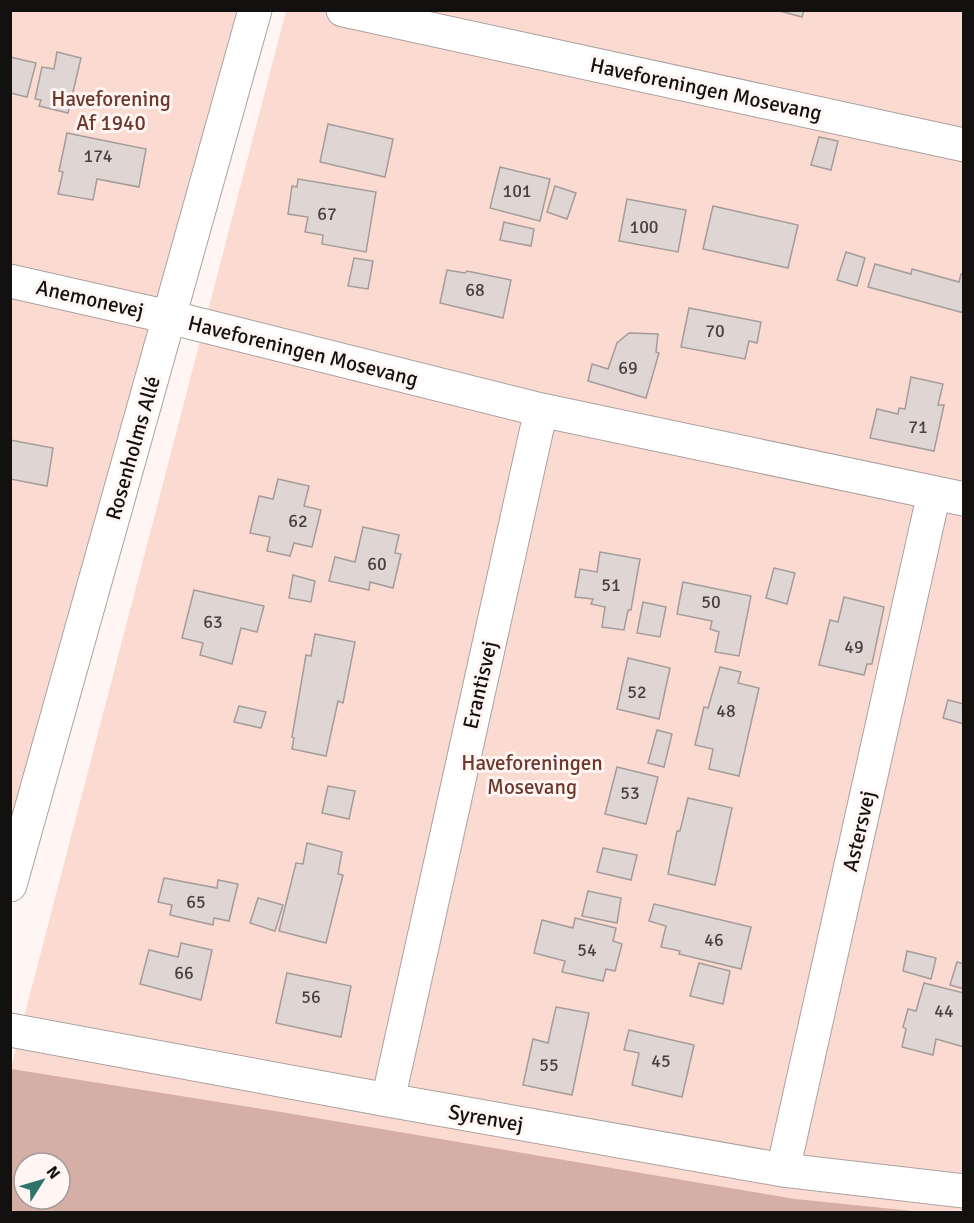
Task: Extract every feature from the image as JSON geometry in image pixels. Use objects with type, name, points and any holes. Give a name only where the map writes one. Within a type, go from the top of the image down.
[{"type":"street","name":"Rosenholms Allé","points":[[10,885],[255,10]]},
{"type":"street","name":"Haveforeningen Mosevang","points":[[343,10],[963,145]]},
{"type":"street","name":"Anemonevej","points":[[10,281],[170,317]]},
{"type":"street","name":"Haveforeningen Mosevang","points":[[170,317],[541,410],[949,496]]},
{"type":"street","name":"Erantisvej","points":[[388,1100],[541,410]]},
{"type":"street","name":"Astersvej","points":[[783,1170],[949,496]]},
{"type":"street","name":"Syrenvej","points":[[10,1030],[783,1170],[963,1191]]},
{"type":"green space","name":"Haveforening Af 1940","points":[[11,11],[245,11],[11,821]]},
{"type":"green space","name":"Haveforeningen Mosevang","points":[[286,11],[963,11],[963,1212],[526,1212],[11,1127],[11,1067]]},
{"type":"shaded area","points":[[11,1069],[795,1199],[923,1212],[11,1212]]},
{"type":"building","points":[[776,10],[804,10],[802,17]]},
{"type":"building","points":[[57,52],[81,58],[68,113],[39,106],[41,100],[35,99],[42,67],[54,69]]},
{"type":"building","points":[[10,57],[36,63],[27,97],[10,93]]},
{"type":"building","points":[[328,124],[393,139],[385,177],[320,162]]},
{"type":"building","points":[[67,133],[146,149],[139,187],[97,179],[93,200],[58,194],[63,172],[59,171]]},
{"type":"building","points":[[819,137],[838,141],[831,170],[811,165]]},
{"type":"building","points":[[500,167],[550,179],[540,221],[490,208]]},
{"type":"building","points":[[298,179],[376,192],[366,252],[322,244],[323,235],[305,232],[308,217],[288,214],[292,186],[297,187]]},
{"type":"building","points":[[555,186],[576,193],[567,219],[547,212]]},
{"type":"building","points":[[627,199],[686,210],[678,252],[619,241]]},
{"type":"building","points":[[713,206],[798,225],[788,268],[703,249]]},
{"type":"building","points":[[504,222],[534,229],[531,246],[500,240]]},
{"type":"building","points":[[846,252],[865,258],[857,286],[837,280]]},
{"type":"building","points":[[354,258],[373,261],[368,289],[348,286]]},
{"type":"building","points":[[875,264],[911,274],[912,269],[959,282],[961,274],[964,274],[964,313],[868,287]]},
{"type":"building","points":[[447,270],[465,273],[467,271],[511,280],[503,318],[440,303]]},
{"type":"building","points":[[689,308],[761,322],[757,343],[749,341],[745,359],[681,347]]},
{"type":"building","points":[[629,333],[658,334],[656,352],[659,353],[646,398],[588,381],[592,364],[608,369],[617,343]]},
{"type":"building","points":[[911,377],[943,384],[938,405],[944,405],[934,451],[870,438],[877,409],[898,414],[899,408],[905,409]]},
{"type":"building","points":[[10,440],[53,448],[47,486],[10,479]]},
{"type":"building","points":[[278,479],[309,486],[304,506],[321,510],[312,547],[294,543],[290,556],[267,551],[270,537],[250,533],[259,496],[273,499]]},
{"type":"building","points":[[363,527],[399,535],[395,553],[401,554],[393,588],[370,582],[369,590],[329,581],[335,557],[355,562]]},
{"type":"building","points":[[600,552],[640,559],[631,610],[628,610],[624,630],[602,627],[605,607],[591,604],[593,599],[575,597],[580,569],[597,572]]},
{"type":"building","points":[[774,568],[795,573],[787,604],[766,598]]},
{"type":"building","points":[[293,575],[315,581],[311,602],[289,598]]},
{"type":"building","points":[[683,582],[751,596],[739,656],[715,652],[719,632],[710,629],[712,621],[677,614]]},
{"type":"building","points":[[194,590],[264,606],[257,632],[241,628],[232,664],[200,655],[203,643],[182,638]]},
{"type":"building","points":[[844,597],[884,607],[872,664],[867,664],[864,675],[819,665],[830,620],[838,622]]},
{"type":"building","points":[[643,602],[666,607],[660,637],[637,633]]},
{"type":"building","points":[[315,634],[355,642],[343,703],[338,701],[326,756],[292,749],[306,655],[311,656]]},
{"type":"building","points":[[628,658],[670,668],[659,719],[617,709]]},
{"type":"building","points":[[720,667],[741,672],[738,683],[759,688],[739,776],[709,769],[713,749],[695,745],[704,707],[708,708]]},
{"type":"building","points":[[948,700],[964,704],[964,724],[943,718]]},
{"type":"building","points":[[239,706],[266,712],[261,728],[234,722]]},
{"type":"building","points":[[657,730],[672,734],[664,767],[648,763]]},
{"type":"building","points":[[617,767],[658,777],[646,824],[605,814]]},
{"type":"building","points":[[328,786],[355,791],[349,819],[322,813]]},
{"type":"building","points":[[688,798],[732,808],[715,885],[668,874],[677,831],[680,831]]},
{"type":"building","points":[[307,843],[342,852],[338,874],[343,875],[326,943],[279,931],[296,863],[303,864]]},
{"type":"building","points":[[603,848],[637,855],[631,880],[597,872]]},
{"type":"building","points":[[164,878],[217,888],[218,880],[238,884],[229,921],[214,918],[213,925],[170,915],[172,905],[158,902]]},
{"type":"building","points":[[588,891],[621,898],[617,923],[582,916]]},
{"type":"building","points":[[258,898],[283,905],[275,931],[250,923]]},
{"type":"building","points":[[654,904],[751,927],[741,969],[679,954],[680,951],[661,947],[666,926],[649,921]]},
{"type":"building","points":[[575,918],[616,928],[613,941],[622,944],[615,971],[606,969],[603,981],[562,972],[565,961],[534,953],[542,920],[573,928]]},
{"type":"building","points":[[181,943],[212,950],[201,1000],[140,984],[149,950],[178,957]]},
{"type":"building","points":[[907,951],[936,958],[931,979],[903,971]]},
{"type":"building","points":[[957,962],[964,964],[964,989],[950,985]]},
{"type":"building","points":[[699,963],[730,971],[723,1004],[690,996]]},
{"type":"building","points":[[287,973],[351,986],[341,1037],[276,1023]]},
{"type":"building","points":[[924,983],[964,993],[964,1047],[936,1039],[933,1055],[902,1047],[906,1029],[903,1027],[908,1009],[916,1011]]},
{"type":"building","points":[[556,1007],[589,1013],[572,1095],[523,1085],[533,1039],[548,1043]]},
{"type":"building","points":[[629,1030],[694,1045],[682,1097],[632,1085],[639,1053],[624,1050]]}]
